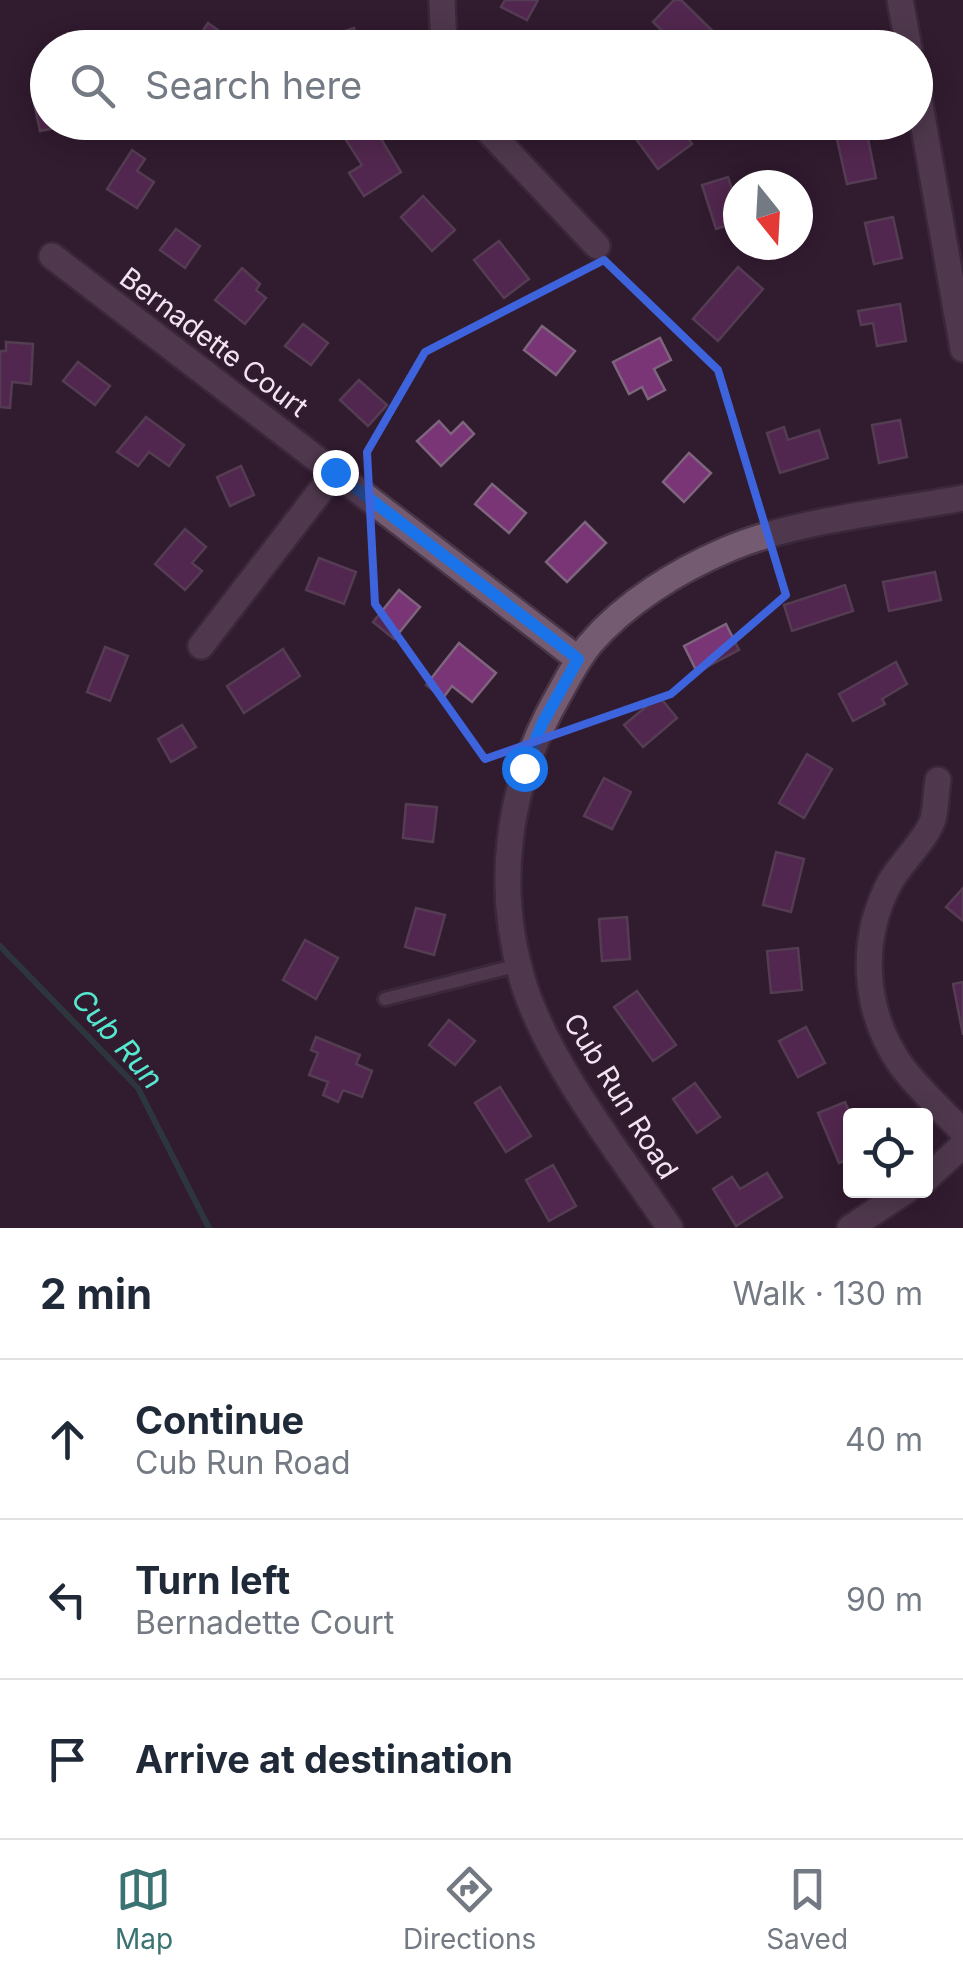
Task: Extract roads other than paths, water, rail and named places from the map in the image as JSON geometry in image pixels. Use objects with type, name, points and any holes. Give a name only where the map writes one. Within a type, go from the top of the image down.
[{"type":"street","points":[[442,0],[443,30]]},
{"type":"street","points":[[900,0],[906,30]]},
{"type":"street","points":[[497,140],[596,246]]},
{"type":"street","points":[[929,140],[955,260],[963,350]]},
{"type":"street","name":"Bernadette Court","points":[[52,256],[578,659]]},
{"type":"street","points":[[202,646],[335,472]]},
{"type":"street","name":"Cub Run Road","points":[[670,1228],[566,1073],[544,1032],[519,965],[508,894],[513,814],[524,768],[542,724],[591,642],[641,599],[683,571],[776,532],[963,498]]},
{"type":"street","points":[[938,780],[933,822],[898,867],[882,896],[868,953],[870,988],[888,1044],[902,1066],[963,1132]]},
{"type":"street","points":[[933,1172],[963,1145]]},
{"type":"street","points":[[850,1228],[895,1198]]},
{"type":"lane","points":[[384,999],[519,965]]},
{"type":"waterway","name":"Cub Run","points":[[0,946],[138,1088],[209,1228]]}]
